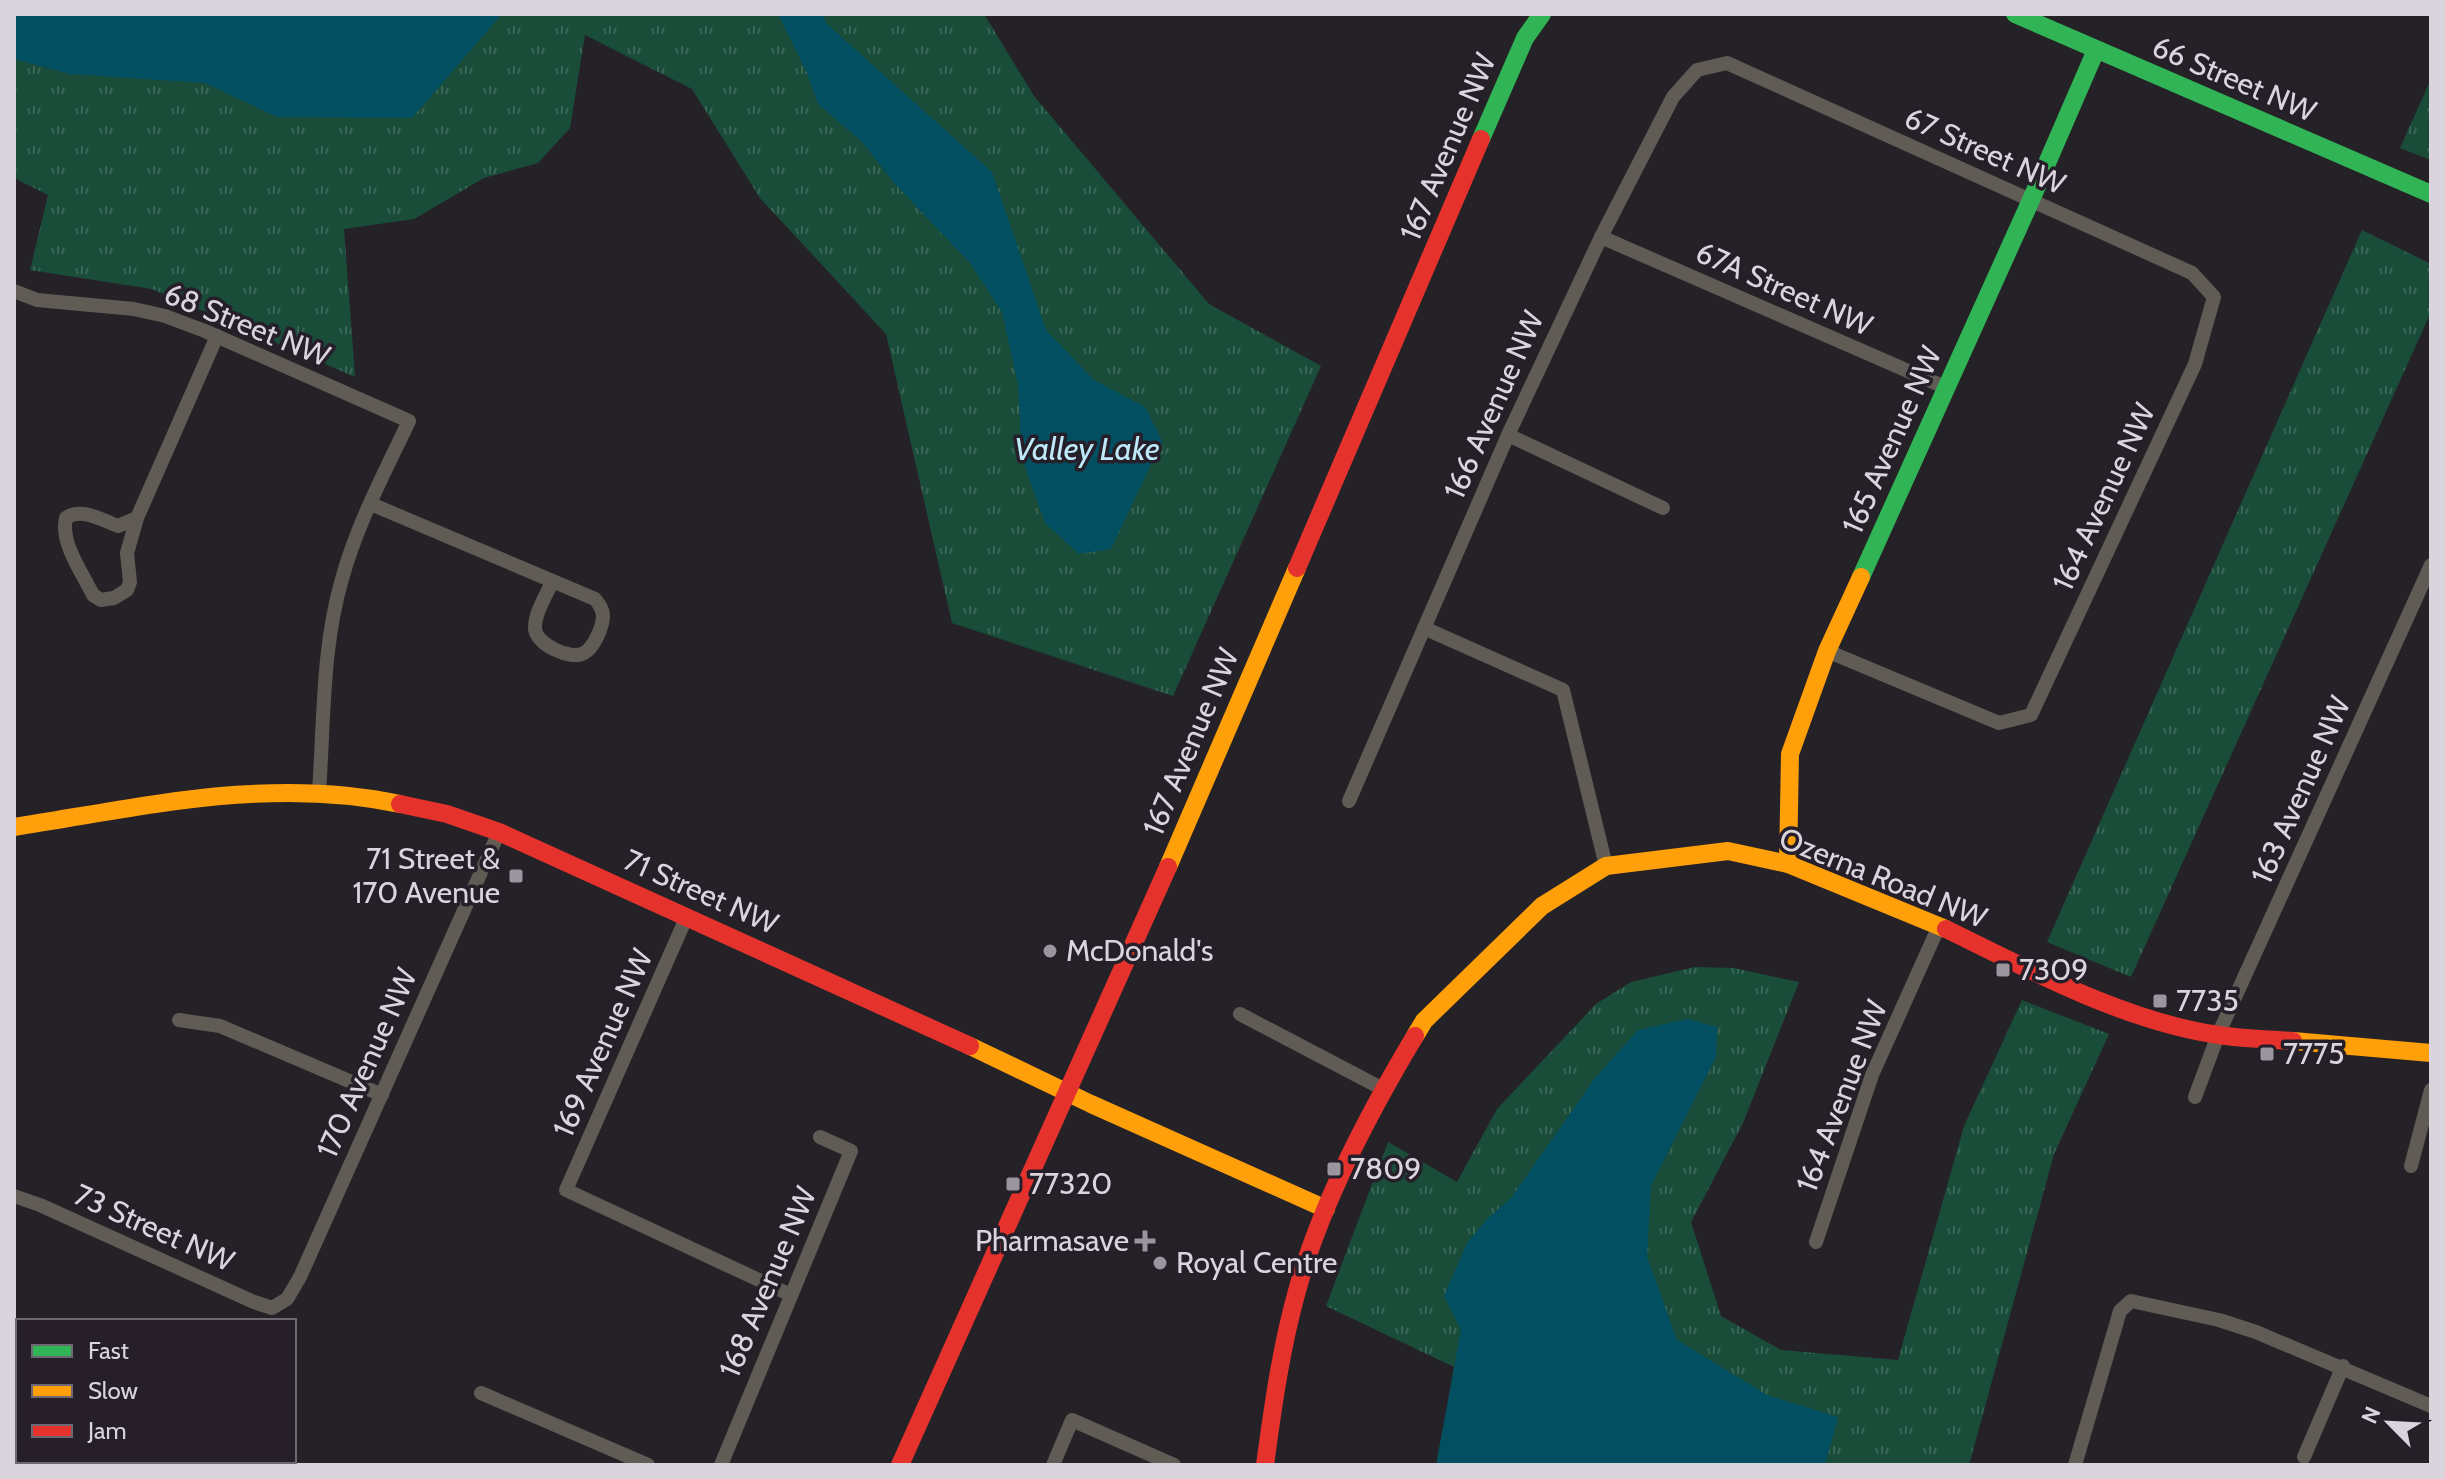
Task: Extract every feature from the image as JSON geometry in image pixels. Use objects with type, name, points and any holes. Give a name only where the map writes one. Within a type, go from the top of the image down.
[{"type":"street","name":"167 Avenue NW","points":[[1525,38],[1529,14]]},
{"type":"street","name":"167 Avenue NW","points":[[900,1465],[1162,880],[1525,38],[1542,14]]},
{"type":"street","name":"66 Street NW","points":[[2015,14],[2431,194]]},
{"type":"street","name":"165 Avenue NW","points":[[1788,864],[1790,754],[1827,651],[2096,50]]},
{"type":"street","name":"67 Street NW","points":[[1727,63],[2192,273],[2214,297]]},
{"type":"street","name":"166 Avenue NW","points":[[1349,801],[1508,435],[1601,237],[1673,97],[1697,70],[1727,63]]},
{"type":"street","name":"67A Street NW","points":[[1601,237],[1947,388]]},
{"type":"street","name":"68 Street NW","points":[[14,291],[37,300],[134,309],[165,316],[409,421],[371,504]]},
{"type":"street","name":"164 Avenue NW","points":[[1827,651],[1999,723],[2031,715],[2195,364],[2214,297]]},
{"type":"street","points":[[137,518],[118,526],[84,514],[72,513],[66,518],[66,538],[93,595],[101,600],[114,598],[127,590],[130,582],[127,553],[137,518],[217,336]]},
{"type":"street","points":[[1508,435],[1663,508]]},
{"type":"street","points":[[319,792],[330,639],[341,580],[371,504],[595,599],[602,607],[604,616],[591,648],[583,655],[573,656],[541,642],[535,633],[536,618],[552,582]]},
{"type":"street","name":"163 Avenue NW","points":[[2218,1035],[2431,565]]},
{"type":"street","points":[[1424,628],[1563,690],[1606,866]]},
{"type":"street","name":"71 Street NW","points":[[14,827],[215,796],[279,791],[319,792],[415,806],[447,814],[499,832],[687,916],[1326,1209]]},
{"type":"street","name":"170 Avenue NW","points":[[272,1308],[287,1299],[300,1277],[499,832]]},
{"type":"street","name":"Ozerna Road NW","points":[[1265,1465],[1276,1381],[1297,1289],[1326,1209],[1383,1089],[1424,1021],[1542,906],[1606,866],[1728,851],[1788,864],[1939,926],[2045,978],[2159,1021],[2218,1035],[2431,1053]]},
{"type":"street","name":"169 Avenue NW","points":[[687,916],[566,1190],[791,1295]]},
{"type":"street","name":"164 Avenue NW","points":[[1816,1242],[1872,1075],[1939,926]]},
{"type":"street","points":[[1240,1014],[1383,1089]]},
{"type":"street","points":[[179,1020],[220,1026],[382,1095]]},
{"type":"street","points":[[2195,1097],[2218,1035]]},
{"type":"street","points":[[2411,1166],[2431,1090]]},
{"type":"street","name":"168 Avenue NW","points":[[721,1465],[851,1151],[820,1137]]},
{"type":"street","name":"73 Street NW","points":[[14,1196],[272,1308]]},
{"type":"street","points":[[2075,1465],[2120,1311],[2131,1301],[2219,1320],[2256,1332],[2343,1366],[2431,1406]]},
{"type":"street","points":[[2304,1457],[2343,1366]]},
{"type":"street","points":[[481,1393],[648,1465]]},
{"type":"street","points":[[1053,1465],[1072,1420],[1174,1465]]},
{"type":"green space","points":[[14,14],[984,14],[1034,96],[1209,304],[1321,366],[1173,696],[952,623],[886,334],[760,198],[692,89],[585,35],[570,128],[538,163],[484,178],[414,219],[344,229],[355,377],[152,289],[30,270],[48,195],[14,178]]},
{"type":"green space","points":[[2431,79],[2431,160],[2400,148]]},
{"type":"green space","points":[[2362,230],[2431,264],[2431,312],[2131,977],[2047,942]]},
{"type":"green space","points":[[1695,967],[1734,968],[1799,982],[1743,1123],[1691,1222],[1721,1316],[1781,1350],[1898,1360],[1964,1126],[2022,1000],[2109,1034],[2054,1154],[1969,1465],[1438,1465],[1454,1367],[1326,1306],[1388,1142],[1457,1182],[1497,1109],[1596,1004],[1631,982]]},
{"type":"water","points":[[14,14],[502,14],[412,118],[277,117],[205,83],[70,74],[14,59]]},
{"type":"water","name":"Valley Lake","points":[[778,14],[822,14],[827,24],[992,172],[1046,330],[1094,380],[1145,407],[1162,441],[1111,549],[1079,554],[1045,523],[1022,458],[1018,384],[1002,312],[970,263],[894,183],[863,143],[818,104],[807,73]]},
{"type":"water","points":[[1687,1019],[1717,1027],[1716,1057],[1651,1186],[1647,1257],[1677,1340],[1767,1395],[1838,1417],[1825,1465],[1436,1465],[1461,1330],[1444,1296],[1467,1243],[1487,1219],[1511,1198],[1595,1078],[1638,1030]]},
{"type":"traffic: fast","points":[[1481,139],[1525,38],[1542,14]]},
{"type":"traffic: fast","points":[[2015,14],[2431,194]]},
{"type":"traffic: fast","points":[[1861,577],[2096,50]]},
{"type":"traffic: slow","points":[[1168,867],[1297,568]]},
{"type":"traffic: slow","points":[[1788,864],[1790,754],[1827,651],[1861,577]]},
{"type":"traffic: slow","points":[[14,827],[158,804],[255,794],[352,796],[400,804]]},
{"type":"traffic: slow","points":[[1415,1036],[1424,1021],[1542,906],[1606,866],[1728,851],[1788,864],[1946,929]]},
{"type":"traffic: slow","points":[[2293,1041],[2431,1053]]},
{"type":"traffic: slow","points":[[970,1046],[1326,1209]]},
{"type":"traffic: jam","points":[[1297,568],[1481,139]]},
{"type":"traffic: jam","points":[[400,804],[447,814],[499,832],[970,1046]]},
{"type":"traffic: jam","points":[[900,1465],[1168,867]]},
{"type":"traffic: jam","points":[[1946,929],[2079,992],[2149,1019],[2219,1035],[2293,1041]]},
{"type":"traffic: jam","points":[[1265,1465],[1282,1356],[1307,1259],[1348,1160],[1415,1036]]},
{"type":"place","name":"71 Street & 170 Avenue","points":[[516,876]]},
{"type":"place","name":"McDonald's","points":[[1050,951]]},
{"type":"place","name":"7309","points":[[2003,970]]},
{"type":"place","name":"7735","points":[[2160,1001]]},
{"type":"place","name":"7775","points":[[2267,1054]]},
{"type":"place","name":"7809","points":[[1334,1169]]},
{"type":"place","name":"77320","points":[[1013,1184]]},
{"type":"place","name":"Pharmasave","points":[[1145,1241]]},
{"type":"place","name":"Royal Centre","points":[[1160,1263]]}]
